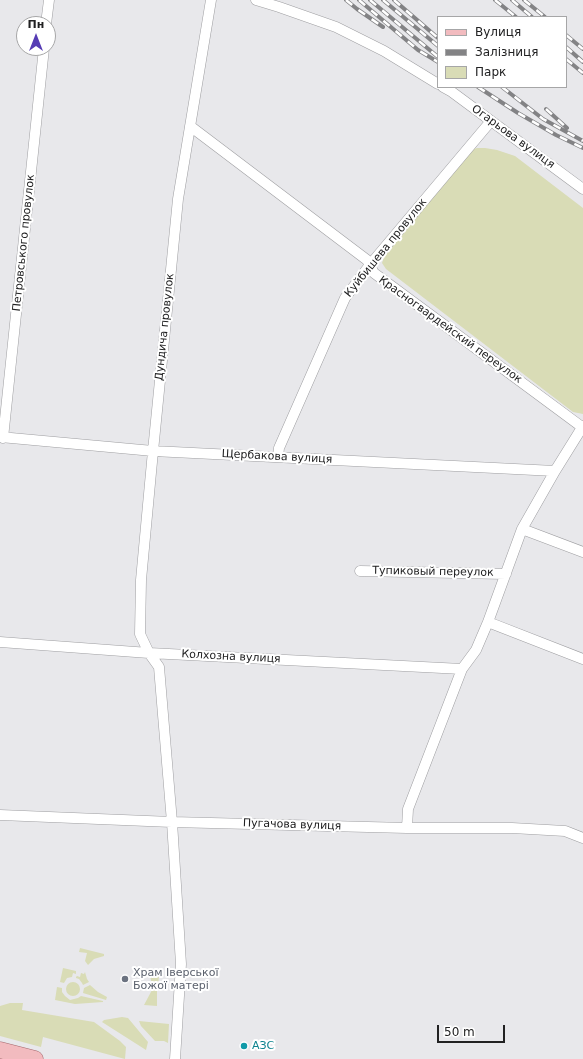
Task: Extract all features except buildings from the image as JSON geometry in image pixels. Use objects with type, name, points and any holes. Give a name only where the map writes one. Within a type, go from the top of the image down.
[{"type":"main road","points":[[0,1050],[35,1059]]},
{"type":"street","points":[[47,16],[49,0]]},
{"type":"street","name":"Дундича провулок","points":[[175,1059],[181,964],[172,822],[159,667],[149,653],[140,634],[141,580],[178,199],[211,0]]},
{"type":"street","points":[[256,0],[336,27],[384,51],[437,83]]},
{"type":"street","name":"Петровського провулок","points":[[2,437],[43,56]]},
{"type":"street","name":"Огарьова вулиця","points":[[444,88],[583,189]]},
{"type":"street","name":"Куйбишева провулок","points":[[278,457],[279,448],[345,298],[369,266],[491,121]]},
{"type":"street","name":"Красногвардейский переулок","points":[[190,126],[366,260],[374,273],[583,427]]},
{"type":"street","points":[[407,828],[408,809],[462,669],[476,650],[488,622],[522,529],[555,471],[583,427]]},
{"type":"street","name":"Щербакова вулиця","points":[[2,437],[153,451],[555,471]]},
{"type":"street","points":[[522,529],[583,552]]},
{"type":"street","name":"Тупиковый переулок","points":[[360,571],[506,574]]},
{"type":"street","points":[[488,622],[583,660]]},
{"type":"street","name":"Колхозна вулиця","points":[[0,642],[149,653],[462,669]]},
{"type":"street","name":"Пугачова вулиця","points":[[0,815],[172,822],[407,828],[512,828],[565,831],[583,838]]},
{"type":"green space","points":[[477,148],[497,150],[515,156],[583,208],[583,414],[573,412],[386,269],[382,263],[384,257],[471,150]]},
{"type":"green space","points":[[80,948],[104,954],[104,956],[94,959],[88,965],[85,961],[87,953],[79,952]]},
{"type":"green space","points":[[63,968],[76,971],[76,974],[73,973],[72,977],[67,978],[64,983],[60,982]]},
{"type":"green space","points":[[85,972],[89,982],[83,985],[76,977],[80,977],[81,973],[84,974]]},
{"type":"green space","points":[[150,975],[159,975],[158,987],[152,986]]},
{"type":"green space","points":[[73,982],[78,984],[80,989],[78,994],[73,996],[68,994],[66,989],[68,984]]},
{"type":"green space","points":[[90,985],[107,997],[106,1000],[83,993],[84,988]]},
{"type":"green space","points":[[57,987],[62,988],[62,992],[70,1000],[81,996],[103,1002],[75,1004],[55,1000]]},
{"type":"green space","points":[[152,990],[157,990],[157,1006],[144,1005]]},
{"type":"green space","points":[[10,1003],[23,1003],[22,1010],[94,1022],[126,1047],[125,1059],[43,1037],[41,1047],[0,1036],[0,1006]]},
{"type":"green space","points":[[122,1017],[128,1018],[148,1042],[146,1050],[102,1022],[104,1020]]},
{"type":"green space","points":[[139,1021],[169,1024],[168,1043],[164,1041],[155,1041],[141,1026]]},
{"type":"railway","points":[[346,0],[383,27]]},
{"type":"railway","points":[[359,0],[418,50],[437,61]]},
{"type":"railway","points":[[370,0],[437,56]]},
{"type":"railway","points":[[383,0],[437,45]]},
{"type":"railway","points":[[394,0],[437,37]]},
{"type":"railway","points":[[495,0],[515,16]]},
{"type":"railway","points":[[512,0],[531,16]]},
{"type":"railway","points":[[524,0],[544,16]]},
{"type":"railway","points":[[567,36],[583,49]]},
{"type":"railway","points":[[567,48],[583,62]]},
{"type":"railway","points":[[567,60],[583,73]]},
{"type":"railway","points":[[480,88],[518,113],[556,135],[583,148]]},
{"type":"railway","points":[[503,88],[543,119],[583,141]]},
{"type":"railway","points":[[546,109],[567,128]]},
{"type":"place","name":"Храм Іверської Божої матері","points":[[125,979]]},
{"type":"place","name":"АЗС","points":[[244,1046]]}]
